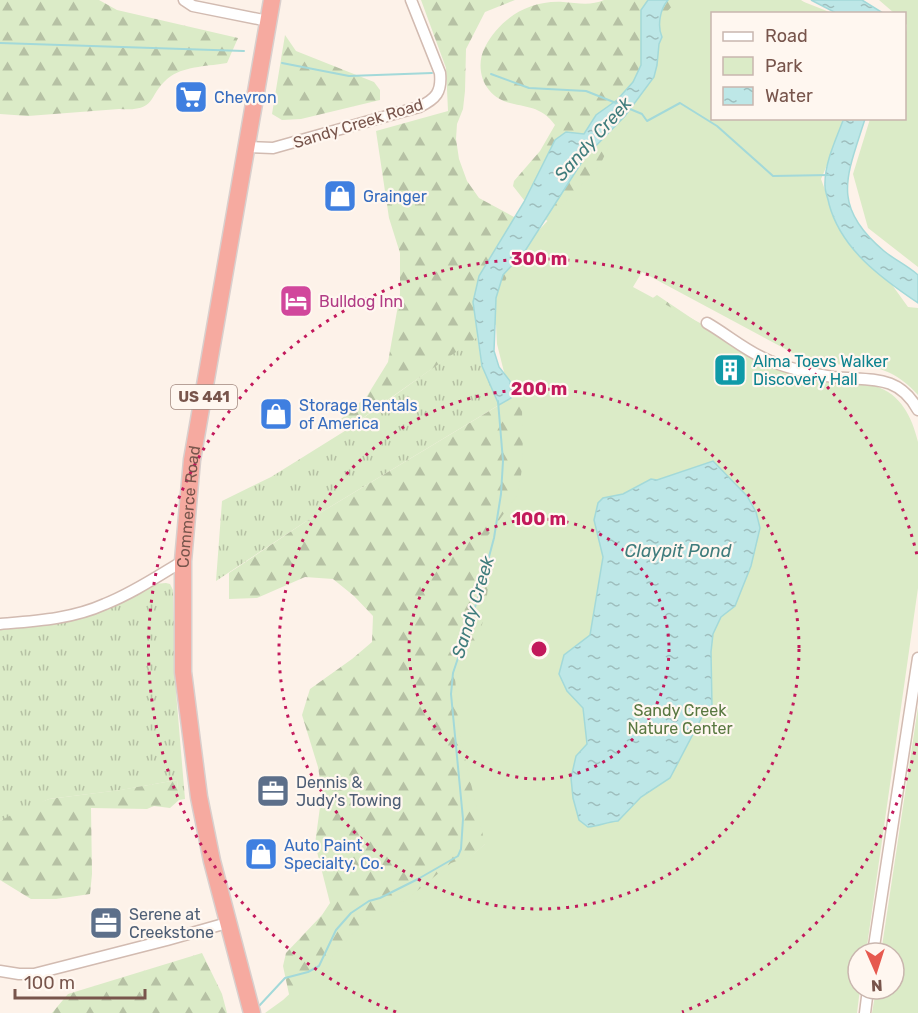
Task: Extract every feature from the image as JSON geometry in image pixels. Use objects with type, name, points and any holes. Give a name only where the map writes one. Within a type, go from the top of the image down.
[{"type":"highway","name":"Commerce Road","points":[[252,1013],[209,846],[190,729],[183,672],[183,561],[192,460],[272,0]]},
{"type":"street","points":[[184,0],[194,6],[268,21]]},
{"type":"street","name":"Sandy Creek Road","points":[[247,147],[269,148],[300,141],[419,107],[436,97],[441,83],[440,73],[411,0]]},
{"type":"street","points":[[707,323],[731,336],[750,352],[783,365],[812,374],[890,382],[912,399],[918,411]]},
{"type":"street","points":[[0,624],[38,621],[91,610],[126,594],[183,561]]},
{"type":"street","points":[[875,941],[918,658]]},
{"type":"street","points":[[0,971],[34,974],[227,922]]},
{"type":"green space","points":[[0,0],[99,0],[117,10],[238,38],[227,63],[191,68],[171,76],[147,105],[141,108],[28,116],[0,114]]},
{"type":"green space","points":[[421,0],[515,0],[485,12],[466,49],[463,109],[457,124],[456,139],[459,159],[467,181],[479,198],[590,258],[348,429],[340,420],[367,396],[388,362],[400,294],[400,253],[389,218],[376,131],[448,111],[446,68]]},
{"type":"green space","points":[[604,0],[799,0],[829,12],[711,12],[711,119],[600,259],[531,209],[513,186],[514,181],[540,151],[555,125],[539,111],[497,97],[489,90],[481,75],[485,47],[499,27],[518,12],[528,7],[551,2],[589,4]]},
{"type":"green space","name":"Sandy Creek Nature Center","points":[[678,0],[801,0],[818,12],[711,12],[711,120],[847,120],[821,179],[838,225],[865,262],[890,282],[908,307],[918,308],[918,395],[891,373],[865,366],[821,363],[804,359],[642,272],[633,287],[793,373],[823,382],[865,384],[884,390],[898,401],[909,415],[918,442],[918,588],[868,941],[846,941],[846,1001],[858,1001],[857,1013],[265,1013],[311,974],[330,966],[331,958],[368,917],[406,900],[451,863],[471,856],[485,844],[459,732],[455,677],[480,633],[485,612],[488,587],[482,566],[484,541],[518,494],[523,462],[522,410],[506,380],[497,344],[495,307],[506,279],[524,246],[600,165],[627,109],[657,22]]},
{"type":"green space","points":[[879,0],[918,0],[918,267],[868,228],[853,174],[870,120],[906,120],[906,12],[893,12]]},
{"type":"green space","points":[[285,35],[296,51],[374,82],[380,90],[380,100],[301,119],[282,120],[272,114]]},
{"type":"green space","points":[[657,295],[788,383],[911,470],[293,1013],[283,966],[286,953],[322,915],[330,903],[315,844],[322,792],[318,767],[302,715],[310,689],[372,642],[373,616],[333,579],[305,577],[257,598],[229,599],[229,573],[305,522],[511,398]]},
{"type":"green space","points":[[477,336],[482,366],[499,405],[305,522],[216,581],[222,501],[271,477],[348,429]]},
{"type":"green space","points":[[154,584],[170,584],[173,590],[176,692],[185,799],[179,800],[177,780],[49,799],[0,821],[0,629],[42,625]]},
{"type":"green space","points":[[918,707],[918,1013],[872,1013],[874,1001],[906,1001],[906,941],[883,941]]},
{"type":"green space","points":[[177,780],[179,800],[170,808],[154,806],[147,809],[91,808],[90,894],[56,899],[31,899],[0,880],[0,821],[24,808],[49,799]]},
{"type":"green space","points":[[202,953],[222,994],[227,1013],[52,1013],[68,994]]},
{"type":"water","points":[[648,0],[668,0],[660,18],[662,37],[654,77],[625,116],[585,157],[525,251],[503,275],[496,298],[494,351],[499,367],[510,381],[511,398],[499,405],[482,366],[473,302],[479,276],[524,202],[555,140],[566,132],[584,134],[596,115],[617,100],[633,82],[641,65],[641,10]]},
{"type":"water","points":[[811,0],[862,0],[881,12],[834,12]]},
{"type":"water","points":[[843,120],[865,120],[849,174],[850,204],[856,219],[867,235],[884,251],[918,275],[918,303],[877,273],[853,249],[843,235],[835,220],[825,190],[826,169]]},
{"type":"water","name":"Claypit Pond","points":[[713,461],[747,496],[756,512],[760,528],[751,566],[735,606],[721,617],[713,634],[712,706],[702,717],[670,778],[641,797],[618,821],[588,827],[579,820],[571,778],[576,756],[587,744],[583,708],[567,691],[559,674],[564,655],[590,635],[603,557],[594,520],[598,503],[603,498],[623,494],[651,479],[657,480]]},
{"type":"waterway","points":[[0,43],[244,51]]},
{"type":"waterway","points":[[282,63],[349,76],[432,73]]},
{"type":"waterway","points":[[491,74],[529,88],[586,91],[616,103]]},
{"type":"waterway","points":[[630,109],[642,114],[647,121],[680,103],[717,126],[773,176],[829,175]]},
{"type":"waterway","name":"Sandy Creek","points":[[259,1006],[285,978],[308,972],[319,966],[336,930],[351,913],[369,901],[418,879],[458,856],[461,849],[463,819],[451,694],[453,673],[478,598],[494,538],[501,494],[503,461],[498,401]]},
{"type":"place","name":"Chevron","points":[[191,97]]},
{"type":"place","name":"Grainger","points":[[340,196]]},
{"type":"place","name":"Bulldog Inn","points":[[296,301]]},
{"type":"place","name":"Alma Toevs Walker Discovery Hall","points":[[730,370]]},
{"type":"place","name":"Storage Rentals of America","points":[[276,414]]},
{"type":"place","name":"Dennis & Judy's Towing","points":[[273,791]]},
{"type":"place","name":"Auto Paint Specialty, Co.","points":[[261,854]]},
{"type":"place","name":"Serene at Creekstone","points":[[106,923]]}]
